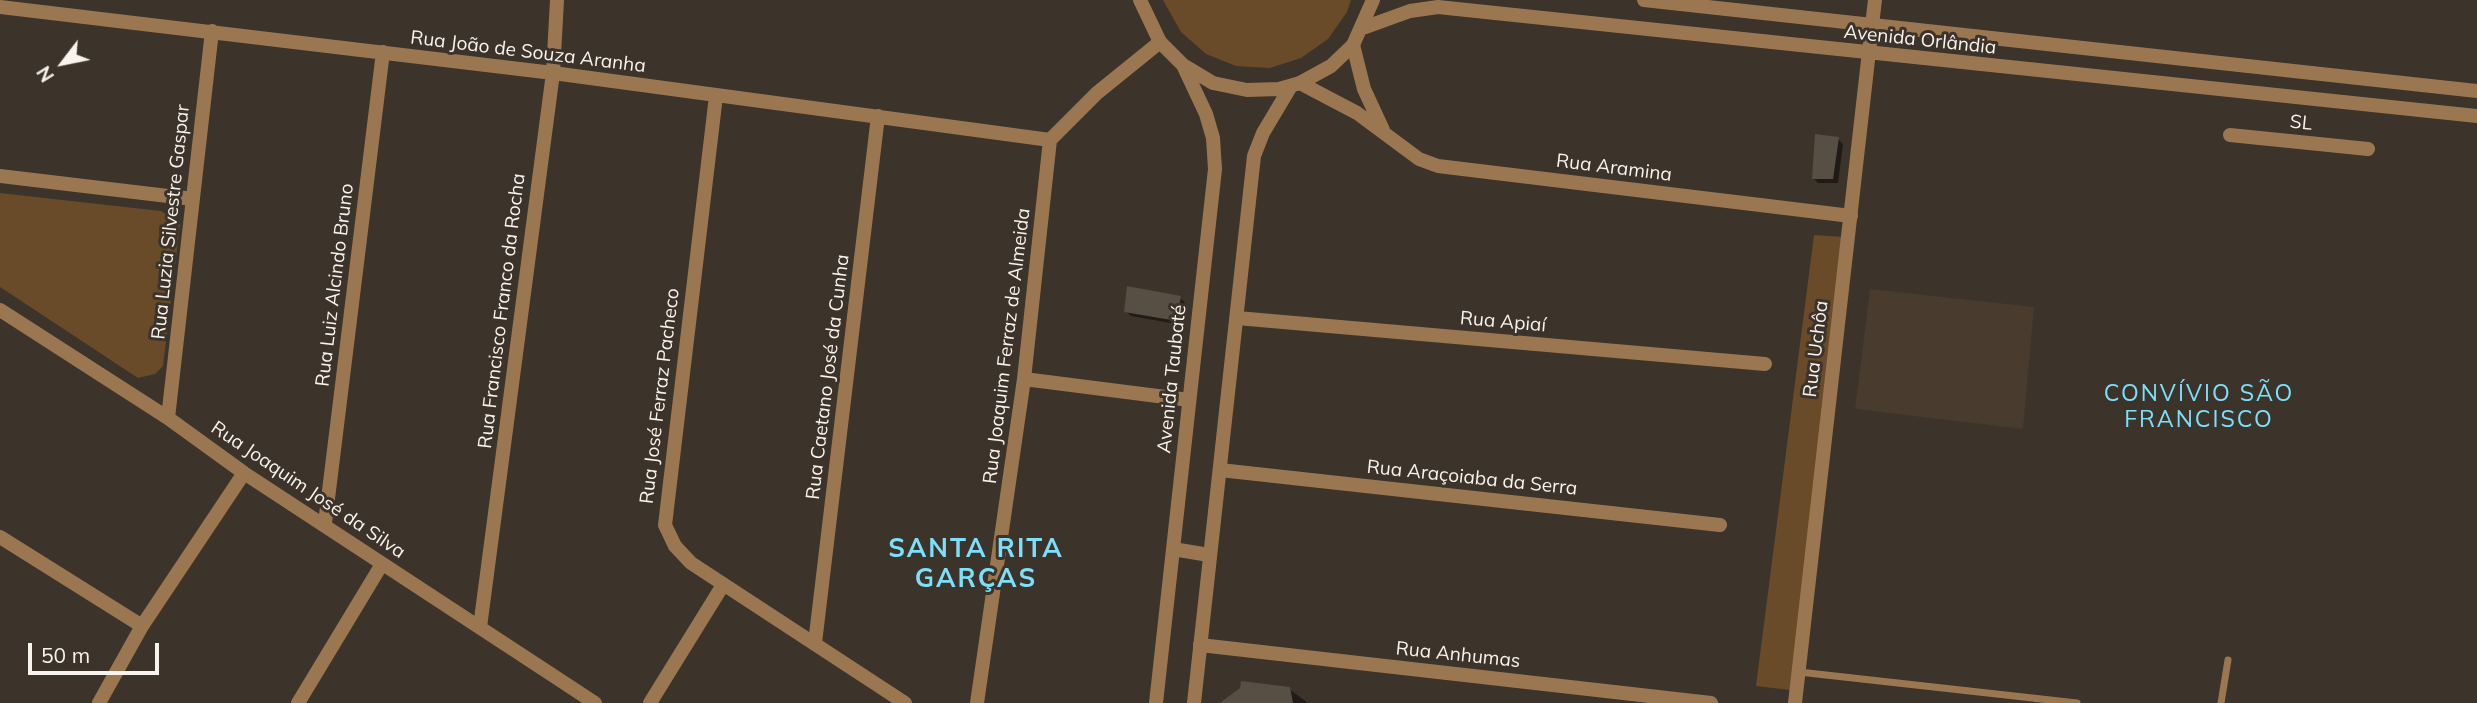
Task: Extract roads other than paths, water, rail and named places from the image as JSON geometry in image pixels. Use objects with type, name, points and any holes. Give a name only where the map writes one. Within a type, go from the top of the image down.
[{"type":"street","name":"Rua Francisco Franco da Rocha","points":[[480,626],[552,73],[557,0]]},
{"type":"street","points":[[1139,1],[1160,42],[1182,65],[1213,83],[1247,90],[1295,85],[1331,66],[1353,45],[1363,28],[1373,0]]},
{"type":"street","name":"Avenida Orlândia","points":[[1644,0],[2477,91]]},
{"type":"street","name":"Rua Uchôa","points":[[1795,703],[1875,0]]},
{"type":"street","name":"Rua João de Souza Aranha","points":[[0,7],[552,73],[1049,140]]},
{"type":"street","name":"Avenida Orlândia","points":[[1363,28],[1410,11],[1438,7],[2477,116]]},
{"type":"street","name":"Rua Luzia Silvestre Gaspar","points":[[169,418],[212,31]]},
{"type":"street","points":[[1049,140],[1097,93],[1160,42]]},
{"type":"street","name":"Rua Aramina","points":[[1353,45],[1364,89],[1384,131]]},
{"type":"street","name":"Rua Luiz Alcindo Bruno","points":[[325,523],[383,52]]},
{"type":"street","name":"Avenida Taubaté","points":[[1156,703],[1215,169],[1213,138],[1206,114],[1198,92],[1182,65]]},
{"type":"street","points":[[1194,703],[1254,156],[1263,133],[1295,85]]},
{"type":"street","name":"Rua Aramina","points":[[1295,85],[1348,108],[1384,131],[1419,159],[1438,166],[1851,216]]},
{"type":"street","name":"Rua José Ferraz Pacheco","points":[[716,96],[665,525],[675,546],[691,563],[905,703]]},
{"type":"street","name":"Rua Caetano José da Cunha","points":[[815,643],[878,116]]},
{"type":"street","name":"SL","points":[[2230,135],[2368,149]]},
{"type":"street","name":"Rua Joaquim Ferraz de Almeida","points":[[976,703],[1024,379],[1049,140]]},
{"type":"street","points":[[0,176],[193,199]]},
{"type":"street","name":"Rua Joaquim José da Silva","points":[[0,310],[169,418],[244,473],[325,523],[382,564],[595,703]]},
{"type":"street","name":"Rua Apiaí","points":[[1237,318],[1765,364]]},
{"type":"street","points":[[1024,379],[1189,400]]},
{"type":"street","name":"Rua Araçoiaba da Serra","points":[[1220,470],[1720,525]]},
{"type":"street","points":[[99,703],[142,626],[244,473]]},
{"type":"street","points":[[0,538],[142,626]]},
{"type":"street","points":[[1173,550],[1209,555]]},
{"type":"street","points":[[298,703],[382,564]]},
{"type":"street","points":[[650,703],[723,585]]},
{"type":"street","name":"Rua Anhumas","points":[[1200,645],[1712,703]]},
{"type":"lane","points":[[2221,703],[2228,660]]},
{"type":"lane","points":[[1798,672],[2077,703]]},
{"type":"district","name":"CONVÍVIO SÃO FRANCISCO","points":[[2199,407]]},
{"type":"district","name":"SANTA RITA GARÇAS","points":[[976,564]]}]
